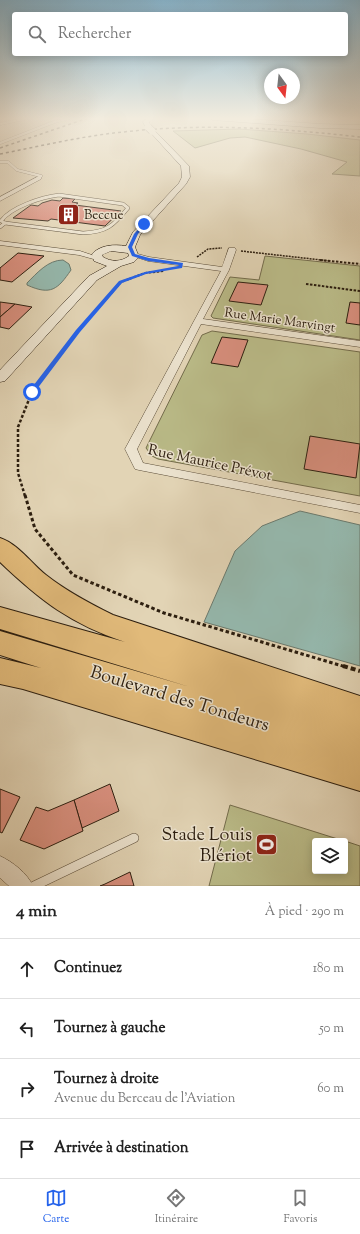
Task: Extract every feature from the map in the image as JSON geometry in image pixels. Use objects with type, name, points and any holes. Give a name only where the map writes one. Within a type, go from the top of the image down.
[{"type":"highway","points":[[0,547],[37,582],[72,607],[105,624],[348,705],[360,711]]},
{"type":"highway","name":"Boulevard des Tondeurs","points":[[0,618],[360,724]]},
{"type":"highway","name":"Boulevard des Tondeurs","points":[[0,643],[360,753]]},
{"type":"highway","points":[[0,671],[23,676],[360,775]]},
{"type":"street","points":[[0,378],[93,278],[99,268],[103,254],[136,234],[182,184],[186,176],[185,166],[179,159]]},
{"type":"street","points":[[0,199],[40,178]]},
{"type":"street","points":[[93,278],[128,258],[130,247],[136,234]]},
{"type":"street","points":[[0,243],[103,254],[121,248],[128,258]]},
{"type":"street","points":[[197,321],[225,270],[232,250]]},
{"type":"street","points":[[103,254],[108,263],[128,258],[215,267],[225,270]]},
{"type":"street","name":"Rue Marie Marvingt","points":[[197,321],[360,344]]},
{"type":"street","name":"Rue Maurice Prévot","points":[[197,321],[131,449],[139,466],[360,509]]},
{"type":"street","points":[[0,866],[23,886]]},
{"type":"lane","points":[[0,162],[8,162],[17,170],[41,176],[40,178]]},
{"type":"lane","points":[[0,227],[5,223],[83,233],[95,232],[111,228],[128,208],[123,204],[59,195],[18,208],[2,218],[1,221],[5,223]]},
{"type":"lane","points":[[34,886],[134,838]]},
{"type":"path","points":[[360,264],[213,247],[206,249],[193,261],[182,264],[180,268],[145,273],[121,282],[78,331],[32,392],[18,427],[18,473],[34,529],[73,575],[164,613],[360,671]]},
{"type":"path","points":[[306,284],[360,291]]},
{"type":"green space","points":[[338,159],[360,159],[360,176],[332,174],[347,162]]},
{"type":"green space","points":[[265,256],[360,266],[360,340],[213,318],[211,316],[230,277],[259,280]]},
{"type":"green space","points":[[212,331],[360,352],[360,496],[158,459],[152,456],[146,448],[202,335]]},
{"type":"green space","name":"Stade Louis Blériot","points":[[230,805],[334,838],[312,838],[312,874],[348,874],[348,842],[360,846],[360,886],[209,886]]},
{"type":"water","points":[[63,260],[69,264],[71,270],[58,286],[53,289],[42,290],[27,285],[27,283],[43,268],[52,262]]},
{"type":"water","points":[[300,511],[360,525],[360,666],[204,622],[235,551],[262,526]]},
{"type":"building","name":"Beccue","points":[[63,198],[75,199],[72,202],[78,203],[75,205],[121,211],[105,226],[51,219],[48,221],[13,218],[31,205],[38,206],[52,200],[60,201]]},
{"type":"building","points":[[18,253],[44,256],[12,282],[0,280],[0,268]]},
{"type":"building","points":[[238,282],[268,285],[261,305],[229,301]]},
{"type":"building","points":[[0,302],[15,304],[0,317]]},
{"type":"building","points":[[350,302],[360,303],[360,325],[346,323]]},
{"type":"building","points":[[15,304],[32,307],[9,329],[0,327],[0,317]]},
{"type":"building","points":[[222,337],[248,340],[238,367],[211,363]]},
{"type":"building","points":[[310,436],[360,444],[356,478],[304,469]]},
{"type":"building","points":[[110,784],[119,811],[82,828],[74,800]]},
{"type":"building","points":[[0,789],[20,797],[2,833],[0,832]]},
{"type":"building","points":[[74,800],[83,831],[44,849],[20,840],[36,807],[48,811]]},
{"type":"building","points":[[130,872],[134,886],[100,886],[105,884]]},
{"type":"place","name":"Beccue","points":[[68,214]]},
{"type":"place","name":"Stade Louis Blériot","points":[[267,844]]},
{"type":"route","points":[[32,392],[78,331],[121,282],[145,273],[180,268],[182,264],[148,260],[134,255],[130,247],[132,240],[144,224]]}]
